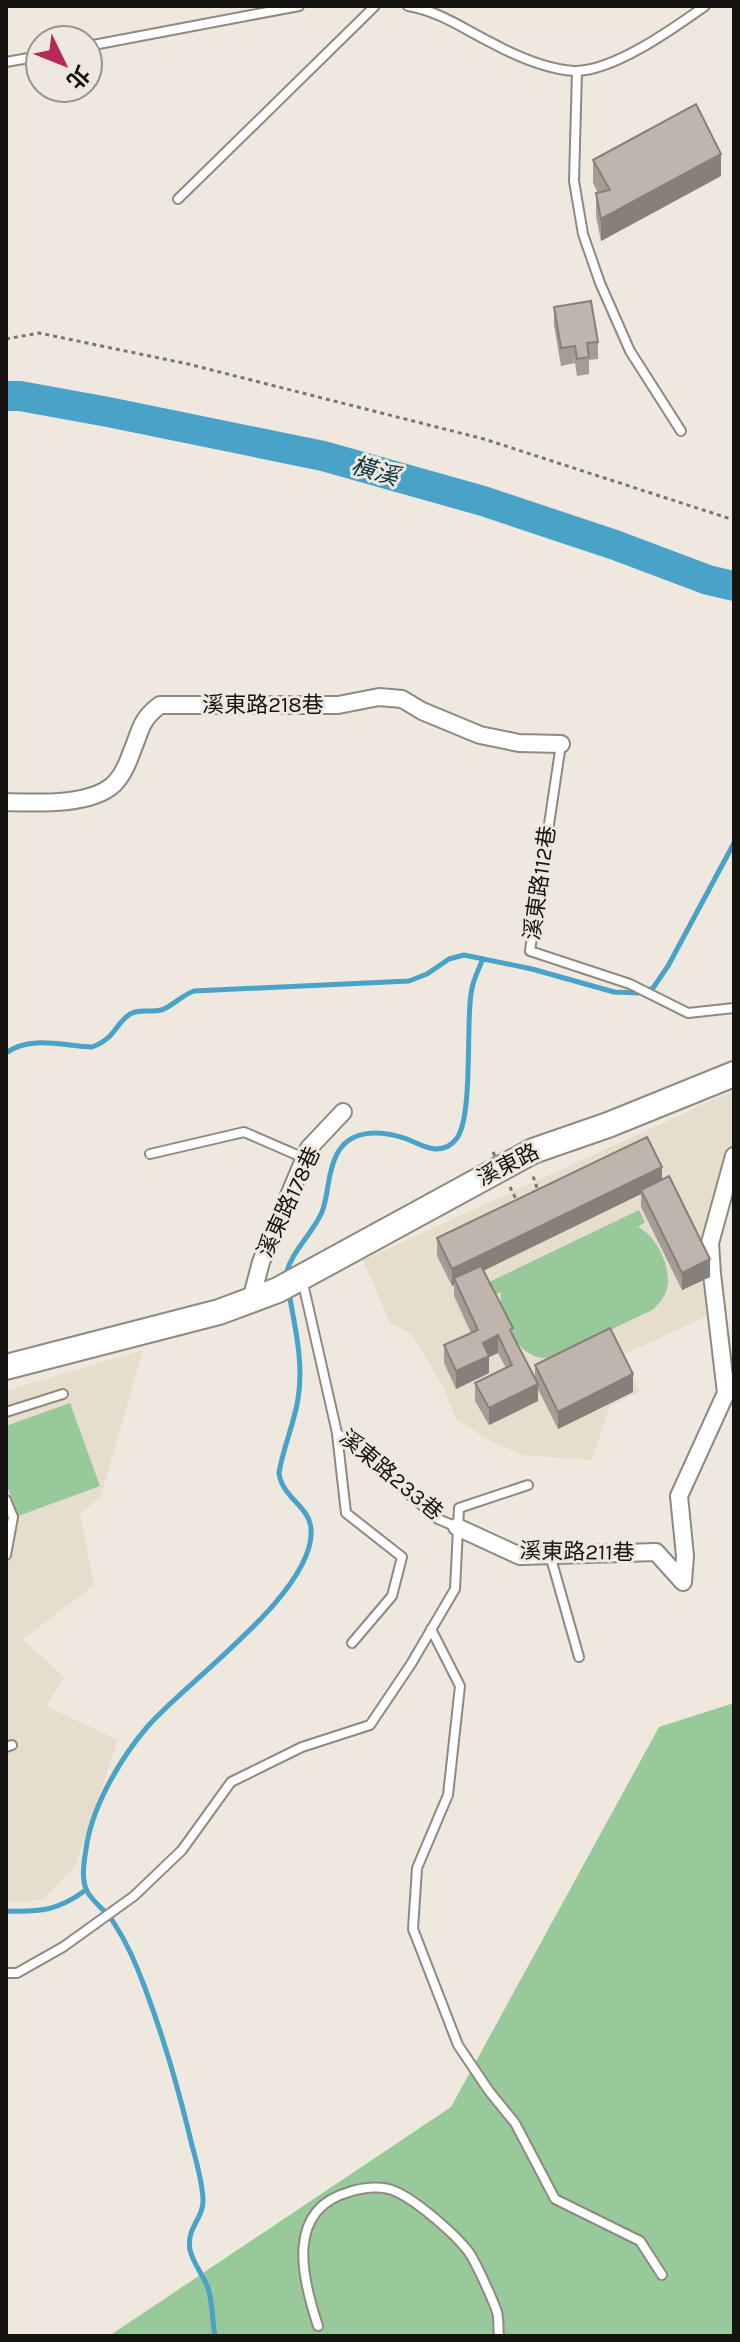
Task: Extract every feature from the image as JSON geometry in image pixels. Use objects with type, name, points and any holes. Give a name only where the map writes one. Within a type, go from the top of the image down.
[{"type":"main road","name":"溪東路","points":[[6,1367],[219,1312],[251,1300],[291,1283],[533,1151],[608,1125],[734,1074]]},
{"type":"street","name":"溪東路218巷","points":[[6,802],[40,804],[86,797],[103,791],[114,783],[126,767],[146,716],[160,705],[338,705],[379,697],[402,699],[422,711],[480,735],[519,743],[561,744]]},
{"type":"street","name":"溪東路178巷","points":[[251,1300],[261,1262],[309,1148],[343,1112]]},
{"type":"street","name":"溪東路211巷","points":[[457,1527],[520,1556],[656,1552],[683,1582],[685,1556],[679,1496],[730,1394],[710,1243],[734,1156]]},
{"type":"lane","points":[[104,43],[299,6]]},
{"type":"lane","points":[[178,199],[375,6]]},
{"type":"lane","points":[[408,6],[440,14],[532,61],[577,71],[616,59],[662,37],[705,6]]},
{"type":"lane","points":[[577,71],[574,181],[583,234],[600,283],[630,351],[681,431]]},
{"type":"lane","name":"溪東路112巷","points":[[561,744],[530,951],[630,984],[688,1013],[734,1008]]},
{"type":"lane","points":[[150,1154],[244,1132],[305,1158]]},
{"type":"lane","name":"溪東路233巷","points":[[291,1283],[337,1433],[438,1519],[457,1527]]},
{"type":"lane","points":[[6,1412],[63,1394]]},
{"type":"lane","points":[[337,1433],[346,1513],[402,1557],[392,1596],[352,1643]]},
{"type":"lane","points":[[6,1973],[17,1973],[63,1947],[134,1896],[182,1850],[231,1782],[302,1747],[370,1725],[411,1664],[455,1589],[459,1508],[528,1485]]},
{"type":"lane","points":[[6,1500],[13,1517],[6,1555]]},
{"type":"lane","points":[[549,1554],[579,1657]]},
{"type":"lane","points":[[431,1629],[460,1686],[448,1795],[417,1868],[413,1929],[458,2045],[515,2123],[555,2199],[640,2241],[662,2275]]},
{"type":"lane","points":[[318,2326],[302,2260],[310,2218],[334,2196],[366,2187],[395,2190],[428,2212],[469,2251],[497,2312],[499,2336]]},
{"type":"path","points":[[6,339],[39,333],[188,364],[484,439],[734,520]]},
{"type":"path","points":[[493,1152],[517,1200]]},
{"type":"path","points":[[531,1196],[537,1188],[536,1181]]},
{"type":"shaded area","points":[[733,1091],[734,1139],[715,1196],[704,1249],[708,1316],[622,1355],[640,1391],[609,1407],[592,1460],[522,1455],[485,1438],[455,1418],[444,1389],[411,1333],[390,1323],[363,1260]]},
{"type":"shaded area","points":[[143,1350],[101,1496],[80,1514],[94,1585],[23,1639],[64,1678],[46,1706],[118,1740],[75,1866],[43,1900],[6,1902],[6,1391]]},
{"type":"green space","points":[[639,1210],[645,1222],[638,1227],[657,1245],[667,1272],[667,1289],[659,1303],[652,1310],[556,1356],[543,1358],[525,1350],[506,1322],[501,1292],[490,1297],[485,1284]]},
{"type":"green space","points":[[70,1403],[100,1486],[18,1516],[6,1483],[6,1426]]},
{"type":"green space","points":[[734,1703],[734,2336],[109,2336],[451,2107],[659,1727]]},
{"type":"building","points":[[696,104],[721,154],[601,219],[596,193],[610,190],[593,160]]},
{"type":"building","points":[[591,301],[598,342],[587,343],[589,357],[577,359],[575,346],[561,348],[554,307]]},
{"type":"building","points":[[647,1137],[662,1167],[452,1269],[437,1238]]},
{"type":"building","points":[[669,1176],[710,1259],[682,1273],[641,1190]]},
{"type":"building","points":[[481,1266],[538,1384],[489,1408],[475,1383],[512,1365],[498,1335],[483,1343],[489,1356],[456,1371],[444,1345],[478,1330],[454,1278]]},
{"type":"building","points":[[610,1328],[633,1374],[558,1412],[535,1365]]},
{"type":"waterway","name":"橫溪","points":[[6,396],[108,412],[323,456],[483,501],[708,580],[734,586]]},
{"type":"waterway","points":[[6,1053],[36,1043],[92,1047],[110,1036],[130,1014],[165,1009],[194,991],[409,981],[427,974],[449,959],[464,955],[532,969],[614,992],[638,993],[653,988],[668,966],[734,843]]},
{"type":"waterway","points":[[286,1275],[292,1258],[322,1212],[331,1168],[343,1145],[369,1133],[388,1134],[436,1149],[448,1146],[457,1138],[465,1111],[472,990],[483,959]]},
{"type":"waterway","points":[[215,2336],[208,2288],[190,2250],[190,2235],[203,2206],[202,2191],[175,2078],[135,1963],[114,1923],[87,1891],[84,1867],[96,1812],[128,1751],[166,1707],[272,1607],[293,1580],[307,1553],[311,1529],[309,1521],[285,1489],[279,1473],[300,1386],[298,1346],[289,1293]]},
{"type":"waterway","points":[[6,1911],[48,1909],[86,1890]]}]
